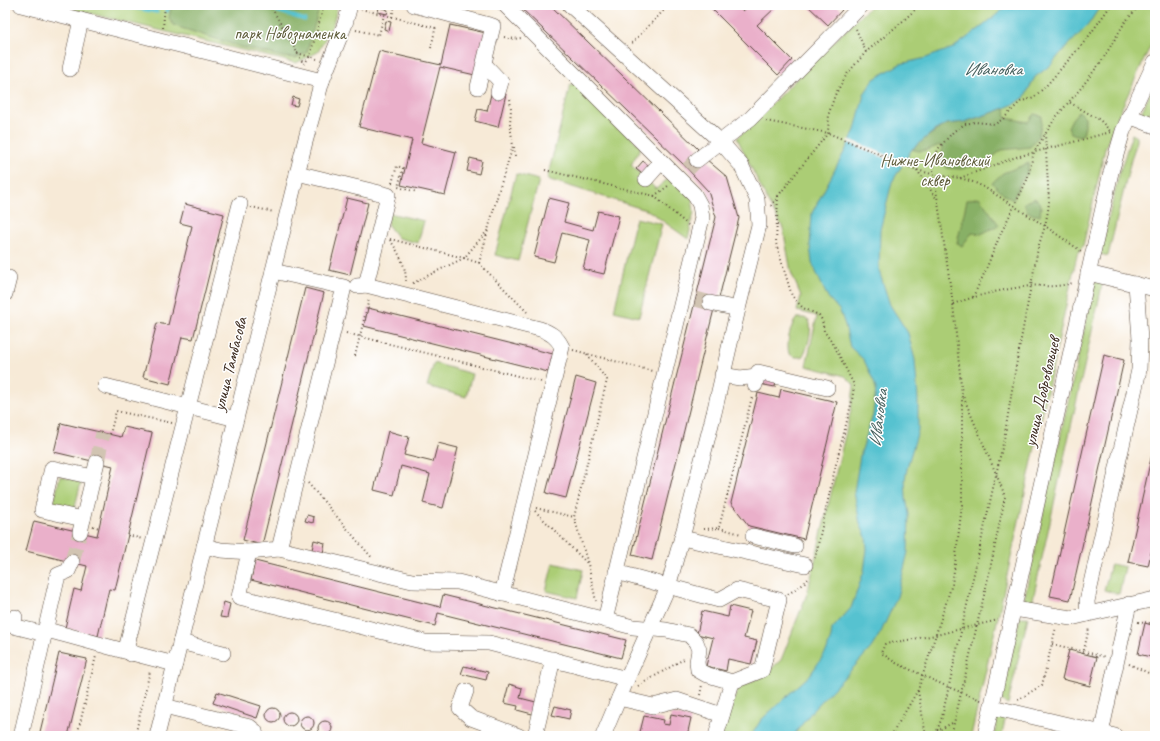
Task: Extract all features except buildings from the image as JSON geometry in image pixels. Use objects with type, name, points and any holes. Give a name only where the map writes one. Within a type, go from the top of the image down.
[{"type":"street","points":[[21,5],[322,81]]},
{"type":"street","points":[[414,5],[452,11],[493,26],[478,87]]},
{"type":"street","points":[[504,5],[661,162],[688,169]]},
{"type":"street","points":[[570,5],[720,141],[741,165],[757,199],[759,225],[682,538],[668,587],[619,698],[606,735]]},
{"type":"street","points":[[688,169],[720,141],[751,118],[862,5]]},
{"type":"street","name":"улица Тамбасова","points":[[157,736],[297,174],[322,81],[345,24],[354,7]]},
{"type":"street","points":[[70,69],[81,20]]},
{"type":"street","name":"улица Добровольцев","points":[[985,736],[987,704],[1014,609],[1082,278],[1123,131],[1155,62]]},
{"type":"street","points":[[484,64],[500,87]]},
{"type":"street","points":[[1129,116],[1155,126]]},
{"type":"street","points":[[646,179],[661,162]]},
{"type":"street","points":[[602,619],[616,572],[664,374],[696,299],[698,234],[702,218],[700,205],[694,194],[688,169]]},
{"type":"street","points":[[297,174],[388,195],[380,226],[370,286]]},
{"type":"street","points":[[131,654],[127,645],[240,204]]},
{"type":"street","points":[[273,271],[344,287],[370,286],[540,329],[550,332],[558,339],[562,347],[502,594]]},
{"type":"street","points":[[5,294],[9,278]]},
{"type":"street","points":[[1082,278],[1136,284],[1155,289]]},
{"type":"street","points":[[1089,621],[1087,601],[1139,370],[1140,339],[1136,284]]},
{"type":"street","points":[[279,549],[344,287]]},
{"type":"street","points":[[696,299],[738,309]]},
{"type":"street","points":[[722,375],[756,380],[758,372],[827,388]]},
{"type":"street","points":[[105,386],[236,419]]},
{"type":"street","points":[[93,477],[52,468],[42,510],[81,526],[93,477],[96,462]]},
{"type":"street","points":[[753,536],[795,546]]},
{"type":"street","points":[[682,538],[810,566]]},
{"type":"street","points":[[204,546],[221,550],[248,552],[279,549],[412,581],[458,582],[633,627],[666,630],[688,635],[696,642],[699,650],[697,662],[698,670],[705,674],[732,682],[762,670],[779,600],[737,590],[719,600],[616,572]]},
{"type":"street","points":[[248,552],[239,597],[425,642],[489,642],[627,679]]},
{"type":"street","points":[[21,736],[58,575],[68,571],[72,562]]},
{"type":"street","points":[[1014,609],[1089,621],[1129,604],[1155,599]]},
{"type":"street","points":[[987,704],[1108,734],[1129,604]]},
{"type":"street","points":[[16,617],[13,626],[45,634],[51,631],[100,643],[131,654],[175,664]]},
{"type":"street","points":[[180,642],[223,653]]},
{"type":"street","points":[[534,736],[554,659]]},
{"type":"street","points":[[716,736],[732,682]]},
{"type":"street","points":[[466,691],[460,708],[471,718],[519,736]]},
{"type":"street","points":[[619,698],[653,706],[677,700],[722,715]]},
{"type":"street","points":[[164,706],[250,727],[255,731],[256,736]]},
{"type":"path","points":[[163,26],[165,5]]},
{"type":"path","points":[[270,5],[304,64]]},
{"type":"path","points":[[298,53],[310,56],[324,5]]},
{"type":"path","points":[[392,17],[395,5]]},
{"type":"path","points":[[622,53],[669,5]]},
{"type":"path","points":[[770,208],[828,133],[829,113],[835,95],[847,74],[866,52],[920,5]]},
{"type":"path","points":[[891,736],[918,690],[952,584],[962,505],[962,395],[953,304],[933,169],[934,161],[938,149],[954,131],[965,124],[975,122],[995,124],[1003,119],[1020,102],[1034,97],[1045,87],[1086,40],[1111,5]]},
{"type":"path","points":[[973,297],[1027,180],[1034,152],[1056,117],[1103,59],[1125,22],[1140,5]]},
{"type":"path","points":[[354,7],[436,28]]},
{"type":"path","points":[[431,48],[436,28],[452,11]]},
{"type":"path","points":[[353,29],[379,35],[384,15]]},
{"type":"path","points":[[851,16],[866,52]]},
{"type":"path","points":[[491,33],[514,39],[536,36]]},
{"type":"path","points":[[500,87],[509,95],[511,110],[510,124],[515,156]]},
{"type":"path","points":[[960,178],[1016,157],[1111,132],[1100,120],[1069,102]]},
{"type":"path","points":[[751,118],[835,135],[916,170],[935,175],[960,178],[973,182],[984,187],[1045,226],[1080,249],[1083,254]]},
{"type":"path","points":[[937,731],[1004,439],[1038,248],[1045,226],[1049,202],[1046,134]]},
{"type":"path","points":[[479,263],[513,146]]},
{"type":"path","points":[[392,184],[396,166],[403,168],[398,187],[417,192]]},
{"type":"path","points":[[654,196],[688,169]]},
{"type":"path","points":[[545,170],[654,196],[698,234]]},
{"type":"path","points":[[916,170],[937,199]]},
{"type":"path","points":[[778,196],[776,243],[792,296],[803,308],[819,315],[822,320],[824,331],[835,346],[855,387],[810,566],[810,577],[802,585],[785,596]]},
{"type":"path","points":[[380,226],[397,250],[406,270],[406,286],[464,258],[489,228]]},
{"type":"path","points":[[390,239],[479,263],[530,315],[540,329]]},
{"type":"path","points":[[953,304],[973,297],[1032,285],[1063,285],[1082,278]]},
{"type":"path","points":[[355,356],[370,286]]},
{"type":"path","points":[[333,330],[552,385]]},
{"type":"path","points":[[562,347],[664,374]]},
{"type":"path","points":[[587,354],[607,380],[574,517],[602,619]]},
{"type":"path","points":[[718,528],[756,380]]},
{"type":"path","points":[[951,736],[1005,497],[962,395]]},
{"type":"path","points":[[110,434],[116,411],[182,426]]},
{"type":"path","points":[[298,471],[387,575]]},
{"type":"path","points":[[574,517],[530,506],[588,564]]},
{"type":"path","points":[[699,529],[718,528],[753,536]]},
{"type":"path","points":[[1018,700],[1042,684],[1058,617]]},
{"type":"path","points":[[987,704],[896,663],[881,653],[886,644],[936,635],[1001,619]]},
{"type":"path","points":[[1126,619],[1155,624]]},
{"type":"path","points":[[1083,653],[1089,621]]},
{"type":"path","points":[[76,736],[100,643]]},
{"type":"path","points":[[1052,644],[1083,653],[1112,659]]},
{"type":"path","points":[[619,698],[699,650]]},
{"type":"path","points":[[134,736],[152,659]]},
{"type":"path","points":[[1125,662],[1155,676]]},
{"type":"path","points":[[698,707],[705,674]]},
{"type":"path","points":[[918,690],[926,736]]},
{"type":"path","points":[[932,736],[937,731],[954,722]]},
{"type":"green space","name":"парк Новознаменка","points":[[55,5],[338,5],[333,24],[318,52],[296,63]]},
{"type":"green space","name":"парк Новознаменка","points":[[171,5],[320,5],[307,52],[296,58],[283,57],[238,46],[175,26],[169,19]]},
{"type":"green space","name":"Нижне-Ивановский сквер","points":[[872,5],[1155,5],[1155,36],[1113,127],[1105,149],[1083,246],[1077,255],[971,736],[721,736],[738,688],[764,675],[781,660],[807,594],[851,410],[854,385],[845,376],[806,366],[817,316],[797,311],[801,296],[791,272],[783,228],[768,202],[737,138]]},
{"type":"green space","points":[[576,83],[641,147],[631,165],[656,189],[670,177],[692,197],[694,212],[688,239],[649,211],[547,179],[570,86]]},
{"type":"green space","points":[[1155,83],[1155,100],[1146,119],[1140,115]]},
{"type":"green space","points":[[1005,108],[1006,118],[1028,122],[1034,114],[1042,116],[1039,133],[1030,147],[1002,150],[986,162],[961,169],[947,168],[941,160],[942,149],[940,145],[923,151],[912,149],[946,124],[964,122]]},
{"type":"green space","points":[[1079,111],[1085,117],[1085,126],[1083,134],[1079,136],[1071,133],[1068,127],[1072,119]]},
{"type":"green space","points":[[1132,134],[1137,137],[1137,141],[1108,256],[1100,254],[1119,174]]},
{"type":"green space","points":[[1029,163],[1027,174],[1021,181],[1013,200],[1003,194],[992,183],[1003,173]]},
{"type":"green space","points":[[516,174],[539,180],[518,261],[495,255]]},
{"type":"green space","points":[[979,197],[999,225],[981,234],[972,233],[962,246],[957,243],[967,200]]},
{"type":"green space","points":[[1034,198],[1040,202],[1040,215],[1034,215],[1027,211],[1024,203]]},
{"type":"green space","points":[[389,213],[424,221],[418,243],[398,238],[387,224]]},
{"type":"green space","points":[[636,218],[662,224],[639,317],[614,311]]},
{"type":"green space","points":[[1095,281],[1103,281],[1031,608],[1023,604]]},
{"type":"green space","points":[[797,318],[809,320],[810,324],[809,339],[802,357],[795,357],[789,354],[788,350],[788,340]]},
{"type":"green space","points":[[434,363],[472,374],[466,397],[427,386]]},
{"type":"green space","points":[[60,476],[81,482],[74,511],[53,506]]},
{"type":"green space","points":[[553,563],[583,570],[577,598],[546,591]]},
{"type":"green space","points":[[1111,564],[1125,567],[1119,594],[1104,590]]},
{"type":"green space","points":[[1020,617],[1028,617],[1008,704],[1001,700]]},
{"type":"green space","points":[[1006,713],[1002,736],[994,736],[998,714]]},
{"type":"water","name":"Ивановка","points":[[1008,5],[1101,5],[1088,25],[1051,65],[1035,77],[1024,98],[997,111],[964,122],[946,124],[934,131],[912,149],[892,182],[880,230],[879,271],[890,305],[908,333],[915,360],[918,399],[918,431],[905,479],[909,514],[908,552],[897,597],[881,632],[871,648],[813,710],[793,736],[751,736],[761,720],[810,675],[827,650],[832,629],[851,608],[864,571],[867,549],[866,537],[860,524],[854,492],[860,456],[873,415],[876,389],[864,360],[850,347],[840,311],[827,296],[812,263],[810,245],[812,213],[849,143],[855,130],[864,94],[874,79],[900,64],[926,58],[953,48]]},
{"type":"pier","points":[[848,139],[906,163],[904,166],[847,142]]},
{"type":"waterway","points":[[119,5],[157,12]]},
{"type":"waterway","points":[[167,11],[169,5]]},
{"type":"waterway","points":[[255,5],[266,8]]},
{"type":"waterway","points":[[277,11],[305,20]]},
{"type":"tunnel","points":[[688,169],[697,160]]},
{"type":"tunnel","points":[[696,299],[710,303]]},
{"type":"tunnel","points":[[97,462],[103,433]]},
{"type":"tunnel","points":[[72,562],[80,532]]}]
